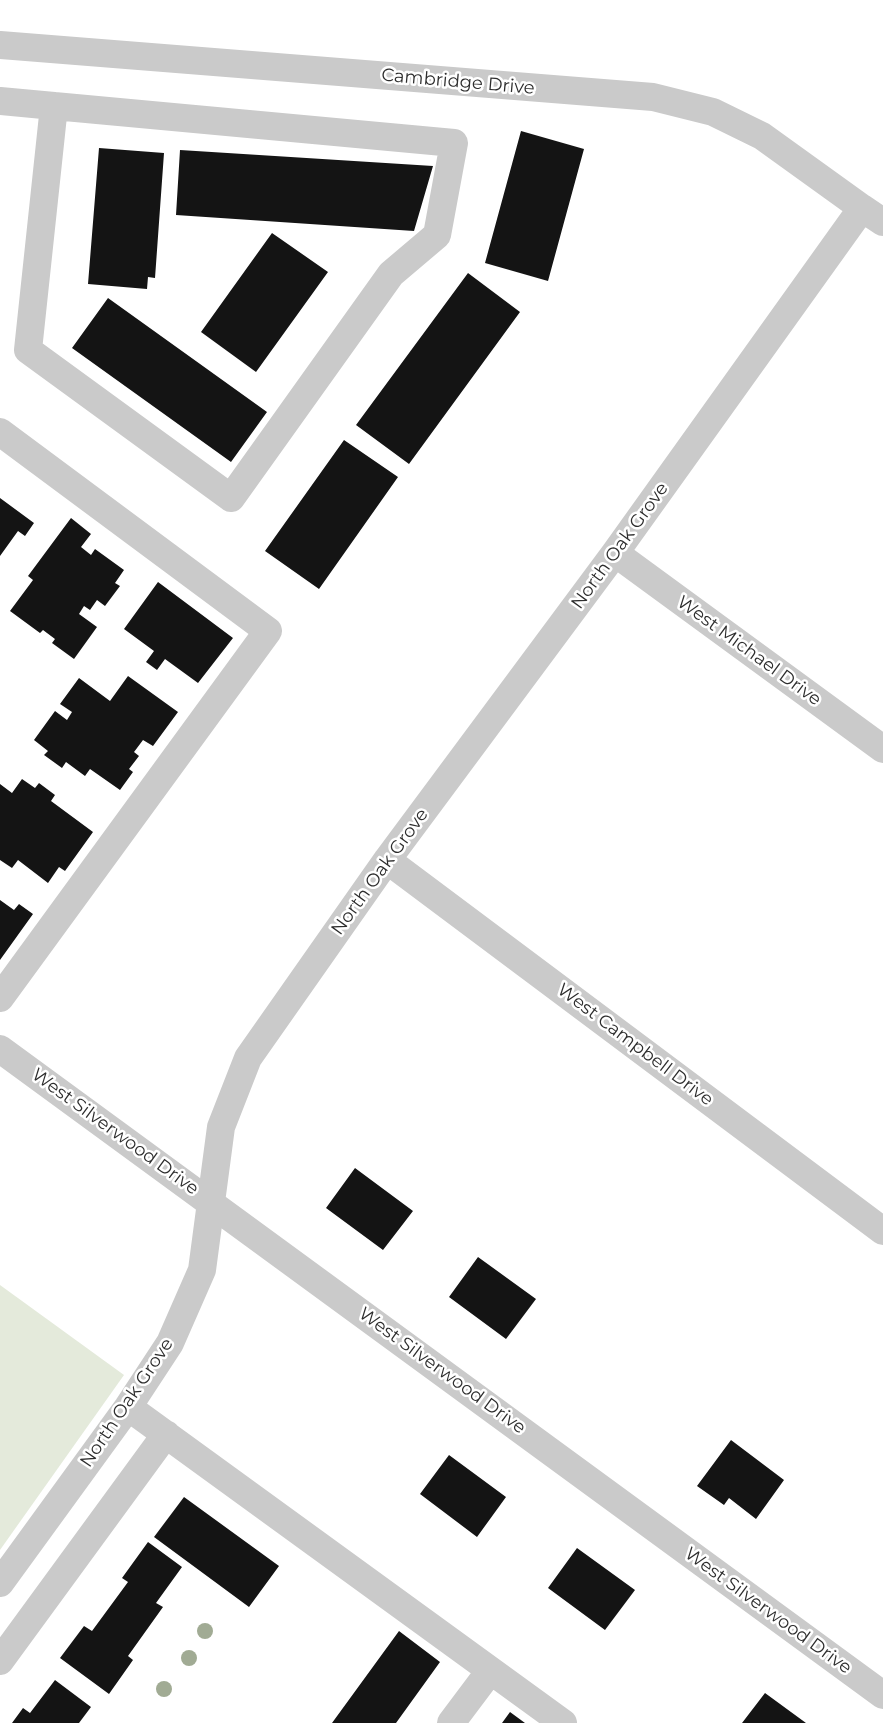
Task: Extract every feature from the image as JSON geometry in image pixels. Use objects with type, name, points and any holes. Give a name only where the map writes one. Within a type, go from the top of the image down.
[{"type":"street","name":"Cambridge Drive","points":[[0,45],[653,98],[713,112],[762,136],[872,215]]},
{"type":"street","points":[[0,101],[454,143],[437,235],[391,274],[231,498],[28,350],[54,106]]},
{"type":"street","name":"North Oak Grove","points":[[0,1583],[128,1407],[170,1343],[202,1270],[221,1127],[248,1058],[387,860],[615,553],[872,215]]},
{"type":"street","points":[[0,432],[268,631],[0,998]]},
{"type":"street","name":"West Michael Drive","points":[[615,553],[883,749]]},
{"type":"street","name":"West Campbell Drive","points":[[387,860],[883,1231]]},
{"type":"street","name":"West Silverwood Drive","points":[[0,1049],[883,1695]]},
{"type":"street","points":[[128,1407],[562,1723]]},
{"type":"street","points":[[0,1661],[166,1434]]},
{"type":"street","points":[[451,1723],[490,1671]]},
{"type":"green space","points":[[0,1285],[124,1375],[0,1550]]},
{"type":"building","points":[[521,131],[584,149],[548,281],[485,263]]},
{"type":"building","points":[[99,148],[164,153],[155,278],[148,277],[147,289],[88,284]]},
{"type":"building","points":[[180,150],[433,166],[414,231],[176,215]]},
{"type":"building","points":[[272,233],[328,272],[256,372],[201,332]]},
{"type":"building","points":[[468,273],[520,312],[409,464],[356,425]]},
{"type":"building","points":[[108,298],[267,412],[231,462],[72,348]]},
{"type":"building","points":[[344,440],[398,477],[319,589],[265,551]]},
{"type":"building","points":[[0,498],[34,523],[25,536],[18,531],[0,556]]},
{"type":"building","points":[[71,518],[91,534],[81,547],[91,555],[95,549],[124,570],[115,583],[120,586],[105,606],[97,600],[90,610],[84,606],[79,614],[97,627],[74,659],[52,643],[55,639],[43,630],[40,633],[10,611],[33,580],[28,576]]},
{"type":"building","points":[[158,582],[233,638],[198,683],[165,659],[157,670],[146,662],[154,651],[124,629]]},
{"type":"building","points":[[128,676],[178,712],[153,746],[143,740],[134,752],[139,756],[129,769],[133,772],[120,790],[90,769],[85,776],[66,762],[62,768],[44,755],[48,751],[34,740],[55,711],[67,720],[72,712],[60,704],[79,678],[110,701]]},
{"type":"building","points":[[22,779],[35,788],[39,783],[55,795],[51,801],[93,832],[65,871],[59,867],[48,883],[18,860],[12,868],[0,860],[0,784],[12,793]]},
{"type":"building","points":[[0,900],[14,910],[19,904],[33,914],[0,960]]},
{"type":"building","points":[[355,1168],[413,1211],[383,1250],[326,1208]]},
{"type":"building","points":[[478,1257],[536,1299],[506,1339],[449,1297]]},
{"type":"building","points":[[731,1440],[784,1480],[756,1519],[729,1498],[724,1505],[697,1486]]},
{"type":"building","points":[[449,1455],[506,1497],[477,1537],[420,1494]]},
{"type":"building","points":[[184,1497],[279,1566],[249,1607],[154,1537]]},
{"type":"building","points":[[148,1542],[182,1567],[156,1603],[163,1607],[128,1656],[133,1660],[109,1694],[60,1658],[84,1626],[92,1631],[128,1582],[122,1578]]},
{"type":"building","points":[[577,1548],[635,1590],[605,1630],[548,1588]]},
{"type":"building","points":[[399,1631],[440,1662],[396,1723],[332,1723]]},
{"type":"building","points":[[55,1680],[91,1707],[79,1723],[12,1723],[23,1708],[30,1713]]},
{"type":"building","points":[[765,1693],[806,1723],[742,1723]]},
{"type":"building","points":[[510,1712],[525,1723],[502,1723]]}]
